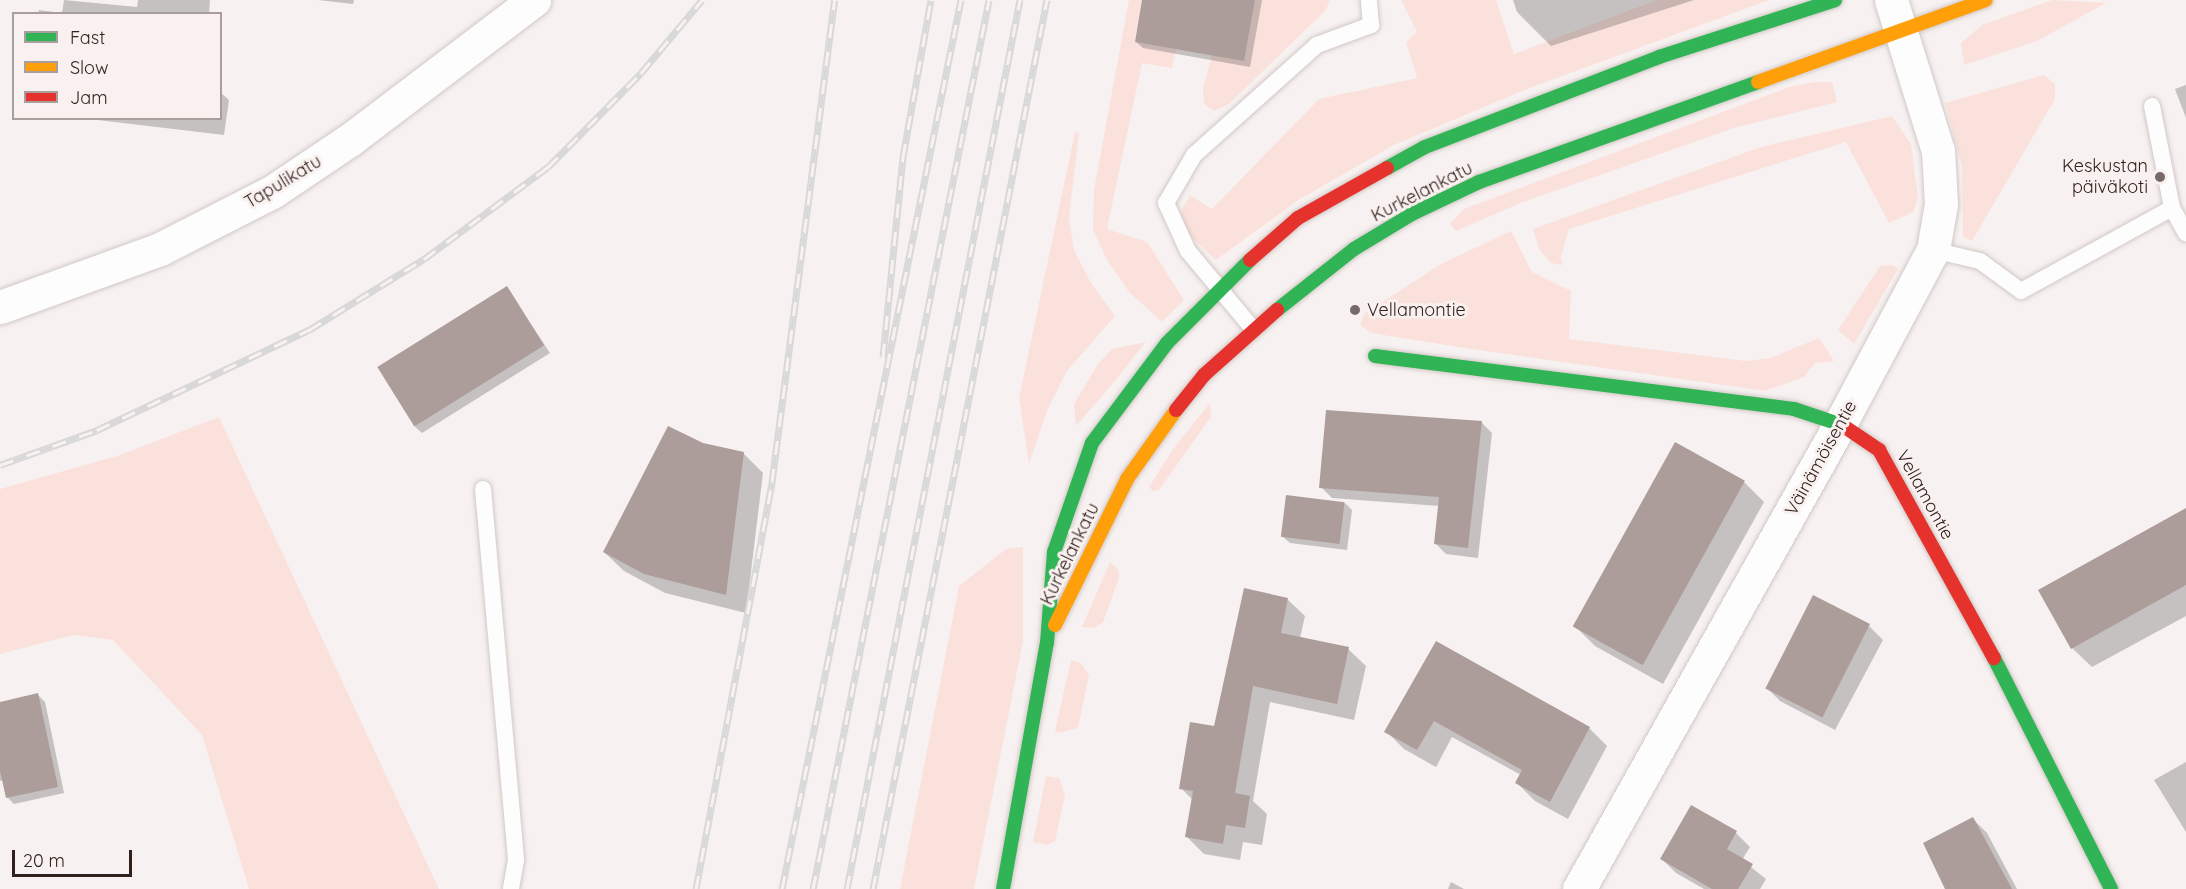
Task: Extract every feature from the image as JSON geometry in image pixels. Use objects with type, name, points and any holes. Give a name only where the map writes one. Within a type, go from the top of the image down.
[{"type":"street","name":"Tapulikatu","points":[[0,307],[160,249],[272,192],[351,139],[534,0]]},
{"type":"street","name":"Kurkelankatu","points":[[1003,889],[1047,643],[1054,552],[1092,443],[1167,343],[1218,288],[1298,218],[1425,147],[1659,57],[1835,0]]},
{"type":"street","name":"Väinämöisentie","points":[[1579,889],[1840,424],[1933,250],[1939,226],[1942,176],[1891,0]]},
{"type":"street","name":"Kurkelankatu","points":[[1047,643],[1126,479],[1204,375],[1253,329],[1354,249],[1412,214],[1479,182],[1986,0]]},
{"type":"street","name":"Vellamontie","points":[[1375,356],[1794,409],[1840,424],[1879,450],[2019,702],[2111,889]]},
{"type":"lane","points":[[1253,329],[1188,251],[1166,203],[1194,155],[1317,45],[1371,25],[1369,0]]},
{"type":"lane","points":[[2152,106],[2172,208],[2186,233]]},
{"type":"lane","points":[[1933,250],[1980,261],[2021,291],[2172,208]]},
{"type":"lane","points":[[483,489],[516,860],[512,889]]},
{"type":"shaded area","points":[[1129,0],[1142,0],[1135,42],[1176,49],[1172,68],[1142,63],[1107,229],[1147,242],[1184,300],[1162,322],[1129,292],[1107,260],[1093,230],[1094,190]]},
{"type":"shaded area","points":[[1255,0],[1330,0],[1326,10],[1229,104],[1214,111],[1204,104],[1203,88],[1212,55],[1244,61]]},
{"type":"shaded area","points":[[1401,0],[1496,0],[1514,54],[1657,0],[1769,0],[1527,89],[1394,145],[1297,201],[1216,260],[1187,233],[1181,211],[1190,195],[1212,209],[1319,99],[1417,78],[1406,42],[1417,32]]},
{"type":"shaded area","points":[[2052,0],[2106,3],[2037,41],[1964,65],[1961,43],[1982,25]]},
{"type":"shaded area","points":[[2044,75],[2055,84],[2055,99],[1972,241],[1963,237],[1962,166],[1945,103]]},
{"type":"shaded area","points":[[1816,82],[1832,82],[1837,102],[1734,128],[1523,202],[1456,231],[1450,224],[1464,209],[1789,87]]},
{"type":"shaded area","points":[[1892,116],[1911,144],[1918,198],[1913,212],[1889,223],[1846,142],[1569,229],[1561,257],[1563,265],[1551,263],[1539,249],[1533,229],[1761,147]]},
{"type":"shaded area","points":[[1075,132],[1079,133],[1069,218],[1074,250],[1091,283],[1115,316],[1066,372],[1047,411],[1029,464],[1019,398]]},
{"type":"shaded area","points":[[1511,231],[1532,272],[1571,291],[1569,339],[1746,361],[1770,358],[1819,338],[1834,361],[1815,363],[1804,377],[1765,391],[1371,333],[1360,325],[1364,314],[1441,264]]},
{"type":"shaded area","points":[[1892,265],[1898,269],[1854,344],[1838,330],[1880,266]]},
{"type":"shaded area","points":[[1146,342],[1076,426],[1074,404],[1098,364],[1112,349]]},
{"type":"shaded area","points":[[1210,403],[1211,417],[1159,490],[1153,491],[1149,487],[1173,449]]},
{"type":"shaded area","points":[[219,417],[439,889],[249,889],[202,735],[113,640],[74,635],[0,654],[0,489],[117,456]]},
{"type":"shaded area","points":[[1023,547],[1023,641],[974,889],[900,889],[959,586],[1006,549]]},
{"type":"shaded area","points":[[1110,562],[1119,570],[1119,578],[1103,622],[1094,628],[1082,627]]},
{"type":"shaded area","points":[[1071,660],[1081,663],[1089,675],[1078,728],[1058,733],[1055,731]]},
{"type":"shaded area","points":[[1046,776],[1059,778],[1065,795],[1055,841],[1047,845],[1033,842]]},
{"type":"building","points":[[1142,0],[1255,0],[1244,61],[1135,42]]},
{"type":"building","points":[[507,286],[544,345],[414,426],[377,367]]},
{"type":"building","points":[[1326,410],[1482,421],[1468,548],[1434,544],[1439,497],[1319,488]]},
{"type":"building","points":[[668,426],[703,443],[744,452],[726,595],[644,574],[603,552]]},
{"type":"building","points":[[1675,442],[1745,481],[1643,665],[1573,627]]},
{"type":"building","points":[[1286,495],[1345,502],[1339,544],[1281,537]]},
{"type":"building","points":[[2186,508],[2186,585],[2071,649],[2038,590]]},
{"type":"building","points":[[1244,588],[1288,598],[1281,633],[1349,647],[1337,704],[1253,686],[1235,793],[1250,796],[1245,828],[1226,825],[1223,844],[1185,837],[1193,791],[1179,789],[1190,722],[1214,726]]},
{"type":"building","points":[[1813,595],[1870,624],[1822,718],[1765,689]]},
{"type":"building","points":[[1436,641],[1590,727],[1550,802],[1515,783],[1522,770],[1434,721],[1417,750],[1384,732]]},
{"type":"building","points":[[38,693],[58,787],[6,798],[0,771],[0,702]]},
{"type":"building","points":[[1691,805],[1737,831],[1727,849],[1753,864],[1738,889],[1712,889],[1660,859]]},
{"type":"building","points":[[1973,817],[2012,889],[1945,889],[1923,843]]},
{"type":"railway","points":[[0,465],[97,430],[309,330],[424,259],[548,167],[641,73],[702,0]]},
{"type":"railway","points":[[696,889],[772,482],[835,0]]},
{"type":"railway","points":[[883,357],[903,157],[931,0]]},
{"type":"railway","points":[[782,889],[961,0]]},
{"type":"railway","points":[[813,889],[989,0]]},
{"type":"railway","points":[[847,889],[1020,0]]},
{"type":"railway","points":[[873,889],[1047,0]]},
{"type":"traffic: fast","points":[[1387,168],[1425,147],[1659,57],[1835,0]]},
{"type":"traffic: fast","points":[[1277,310],[1354,249],[1412,214],[1479,182],[1758,82]]},
{"type":"traffic: fast","points":[[1003,889],[1047,643],[1054,552],[1092,443],[1167,343],[1250,260]]},
{"type":"traffic: fast","points":[[1375,356],[1794,409],[1842,425]]},
{"type":"traffic: fast","points":[[1994,658],[2111,889]]},
{"type":"traffic: slow","points":[[1758,82],[1986,0]]},
{"type":"traffic: slow","points":[[1055,625],[1127,479],[1176,410]]},
{"type":"traffic: jam","points":[[1250,260],[1298,218],[1387,168]]},
{"type":"traffic: jam","points":[[1176,410],[1204,375],[1277,310]]},
{"type":"traffic: jam","points":[[1842,425],[1879,450],[1994,658]]},
{"type":"place","name":"Keskustan päiväkoti","points":[[2160,177]]},
{"type":"place","name":"Vellamontie","points":[[1355,310]]}]
